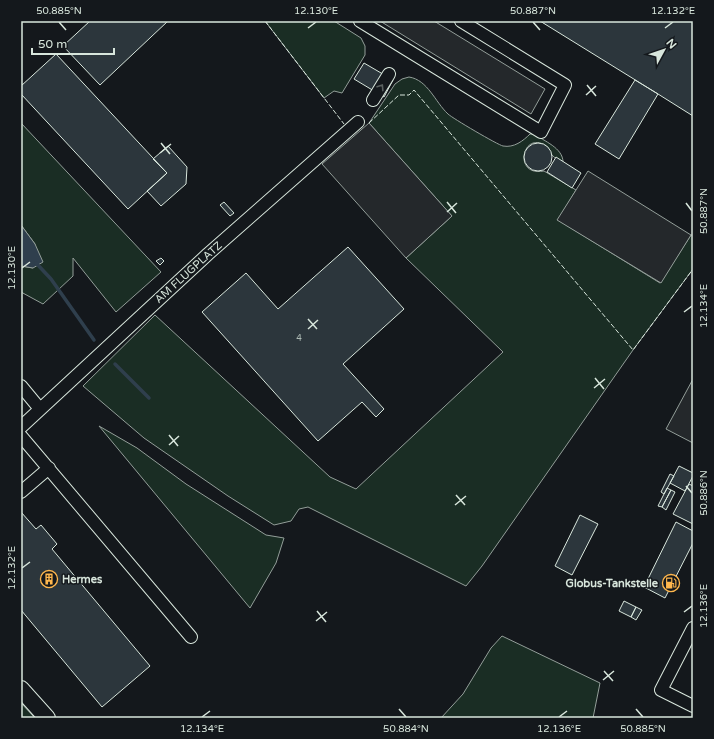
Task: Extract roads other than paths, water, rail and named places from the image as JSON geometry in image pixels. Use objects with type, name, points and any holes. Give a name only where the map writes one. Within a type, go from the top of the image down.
[{"type":"main road","points":[[21,689],[47,718]]},
{"type":"street","points":[[360,21],[540,132],[565,85],[461,21]]},
{"type":"street","points":[[373,100],[389,74]]},
{"type":"street","name":"AM FLUGPLATZ","points":[[21,427],[208,254],[358,122]]},
{"type":"street","points":[[21,386],[40,409]]},
{"type":"street","points":[[21,436],[191,637]]},
{"type":"street","points":[[21,492],[49,468]]},
{"type":"street","points":[[693,628],[662,690],[693,706]]},
{"type":"water","points":[[21,225],[35,244],[43,262],[33,268],[21,266]]},
{"type":"waterway","points":[[36,263],[51,279],[94,340]]},
{"type":"waterway","points":[[115,364],[149,398]]},
{"type":"place","name":"Hermes","points":[[49,579]]},
{"type":"place","name":"Globus-Tankstelle","points":[[671,583]]}]
